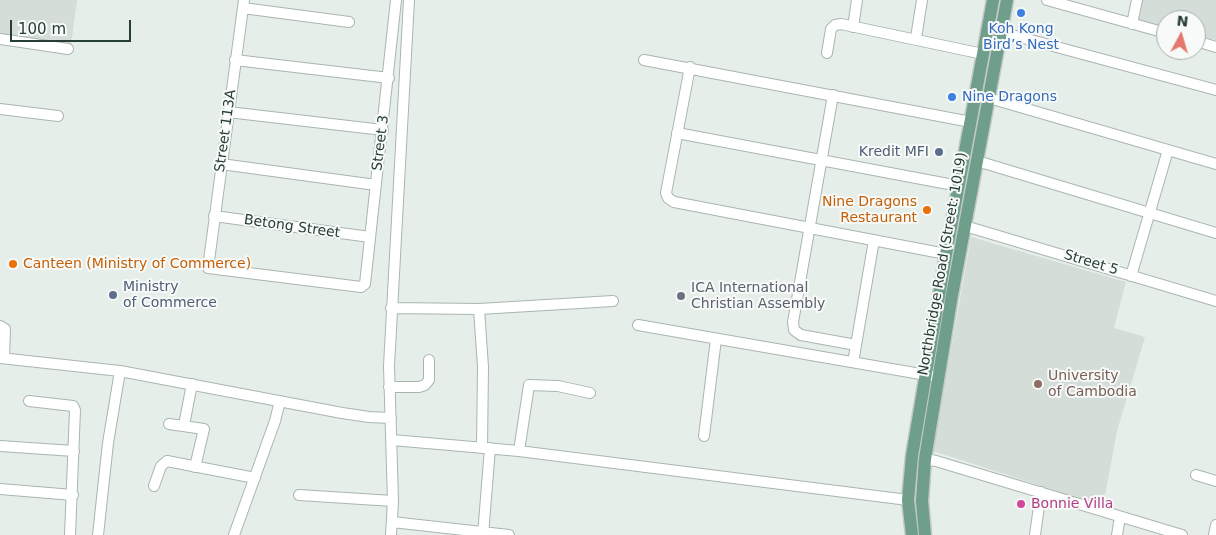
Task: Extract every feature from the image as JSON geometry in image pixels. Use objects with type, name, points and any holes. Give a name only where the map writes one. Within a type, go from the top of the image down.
[{"type":"main road","name":"Northbridge Road (Street: 1019)","points":[[912,535],[908,500],[912,456],[946,254],[994,0]]},
{"type":"main road","name":"Northbridge Road (Street: 1019)","points":[[926,535],[922,501],[925,459],[938,377],[1007,0]]},
{"type":"street","name":"Street 3","points":[[364,286],[389,78],[396,0]]},
{"type":"street","points":[[391,535],[393,501],[389,387],[391,308],[409,0]]},
{"type":"street","points":[[853,26],[857,0]]},
{"type":"street","points":[[916,38],[922,0]]},
{"type":"street","points":[[1047,0],[1072,3],[1156,30]]},
{"type":"street","points":[[1132,24],[1137,0]]},
{"type":"street","points":[[243,4],[349,22]]},
{"type":"street","name":"Street 113A","points":[[243,4],[208,268],[364,286]]},
{"type":"street","points":[[827,53],[831,29],[835,25],[853,26],[916,38],[983,54]]},
{"type":"street","points":[[1001,32],[1216,90]]},
{"type":"street","points":[[0,39],[68,49]]},
{"type":"street","points":[[235,60],[389,78]]},
{"type":"street","points":[[644,60],[690,67],[971,122]]},
{"type":"street","points":[[690,67],[666,193],[668,198],[674,202],[946,254]]},
{"type":"street","points":[[833,95],[793,322],[794,330],[801,335],[856,345]]},
{"type":"street","points":[[989,98],[1216,164]]},
{"type":"street","points":[[0,109],[58,116]]},
{"type":"street","points":[[228,112],[383,130]]},
{"type":"street","points":[[677,133],[959,186]]},
{"type":"street","points":[[1131,276],[1168,150]]},
{"type":"street","points":[[977,161],[1216,233]]},
{"type":"street","points":[[221,164],[376,185]]},
{"type":"street","name":"Betong Street","points":[[214,216],[370,237]]},
{"type":"street","name":"Street 5","points":[[965,226],[1216,301]]},
{"type":"street","points":[[853,360],[874,240]]},
{"type":"street","points":[[391,308],[479,308],[613,301]]},
{"type":"street","points":[[479,308],[486,448],[483,534]]},
{"type":"street","points":[[638,325],[853,360],[938,377]]},
{"type":"street","points":[[0,326],[5,329],[2,358],[120,371],[369,418],[391,418]]},
{"type":"street","points":[[704,436],[716,339]]},
{"type":"street","points":[[389,387],[425,385],[429,380],[429,360]]},
{"type":"street","points":[[98,535],[108,443],[120,371]]},
{"type":"street","points":[[184,425],[192,384]]},
{"type":"street","points":[[519,451],[529,385],[558,386],[590,393]]},
{"type":"street","points":[[29,401],[75,408],[70,535]]},
{"type":"street","points":[[234,535],[276,421],[280,401]]},
{"type":"street","points":[[169,424],[204,429],[195,467]]},
{"type":"street","points":[[392,440],[519,451],[908,500]]},
{"type":"street","points":[[0,446],[74,451]]},
{"type":"street","points":[[925,459],[1182,535]]},
{"type":"street","points":[[154,486],[161,466],[167,461],[255,478]]},
{"type":"street","points":[[1196,475],[1216,481]]},
{"type":"street","points":[[0,488],[73,495]]},
{"type":"street","points":[[1035,535],[1041,492]]},
{"type":"street","points":[[300,495],[393,501]]},
{"type":"street","points":[[1117,535],[1120,517]]},
{"type":"street","points":[[392,522],[483,534],[509,535]]},
{"type":"street","points":[[1214,535],[1216,525]]},
{"type":"shaded area","points":[[0,0],[77,0],[71,45],[0,35]]},
{"type":"shaded area","points":[[1134,0],[1216,0],[1216,40],[1206,38],[1206,10],[1156,10],[1156,28],[1129,22]]},
{"type":"shaded area","name":"University of Cambodia","points":[[971,237],[1126,282],[1114,328],[1145,337],[1117,431],[1103,506],[933,451]]},
{"type":"place","name":"Koh Kong Bird’s Nest","points":[[1021,13]]},
{"type":"place","name":"Nine Dragons","points":[[952,97]]},
{"type":"place","name":"Kredit MFI","points":[[939,152]]},
{"type":"place","name":"Nine Dragons Restaurant","points":[[927,210]]},
{"type":"place","name":"Canteen (Ministry of Commerce)","points":[[13,264]]},
{"type":"place","name":"Ministry of Commerce","points":[[113,295]]},
{"type":"place","name":"ICA International Christian Assembly","points":[[681,296]]},
{"type":"place","name":"University of Cambodia","points":[[1038,384]]},
{"type":"place","name":"Bonnie Villa","points":[[1021,504]]}]
